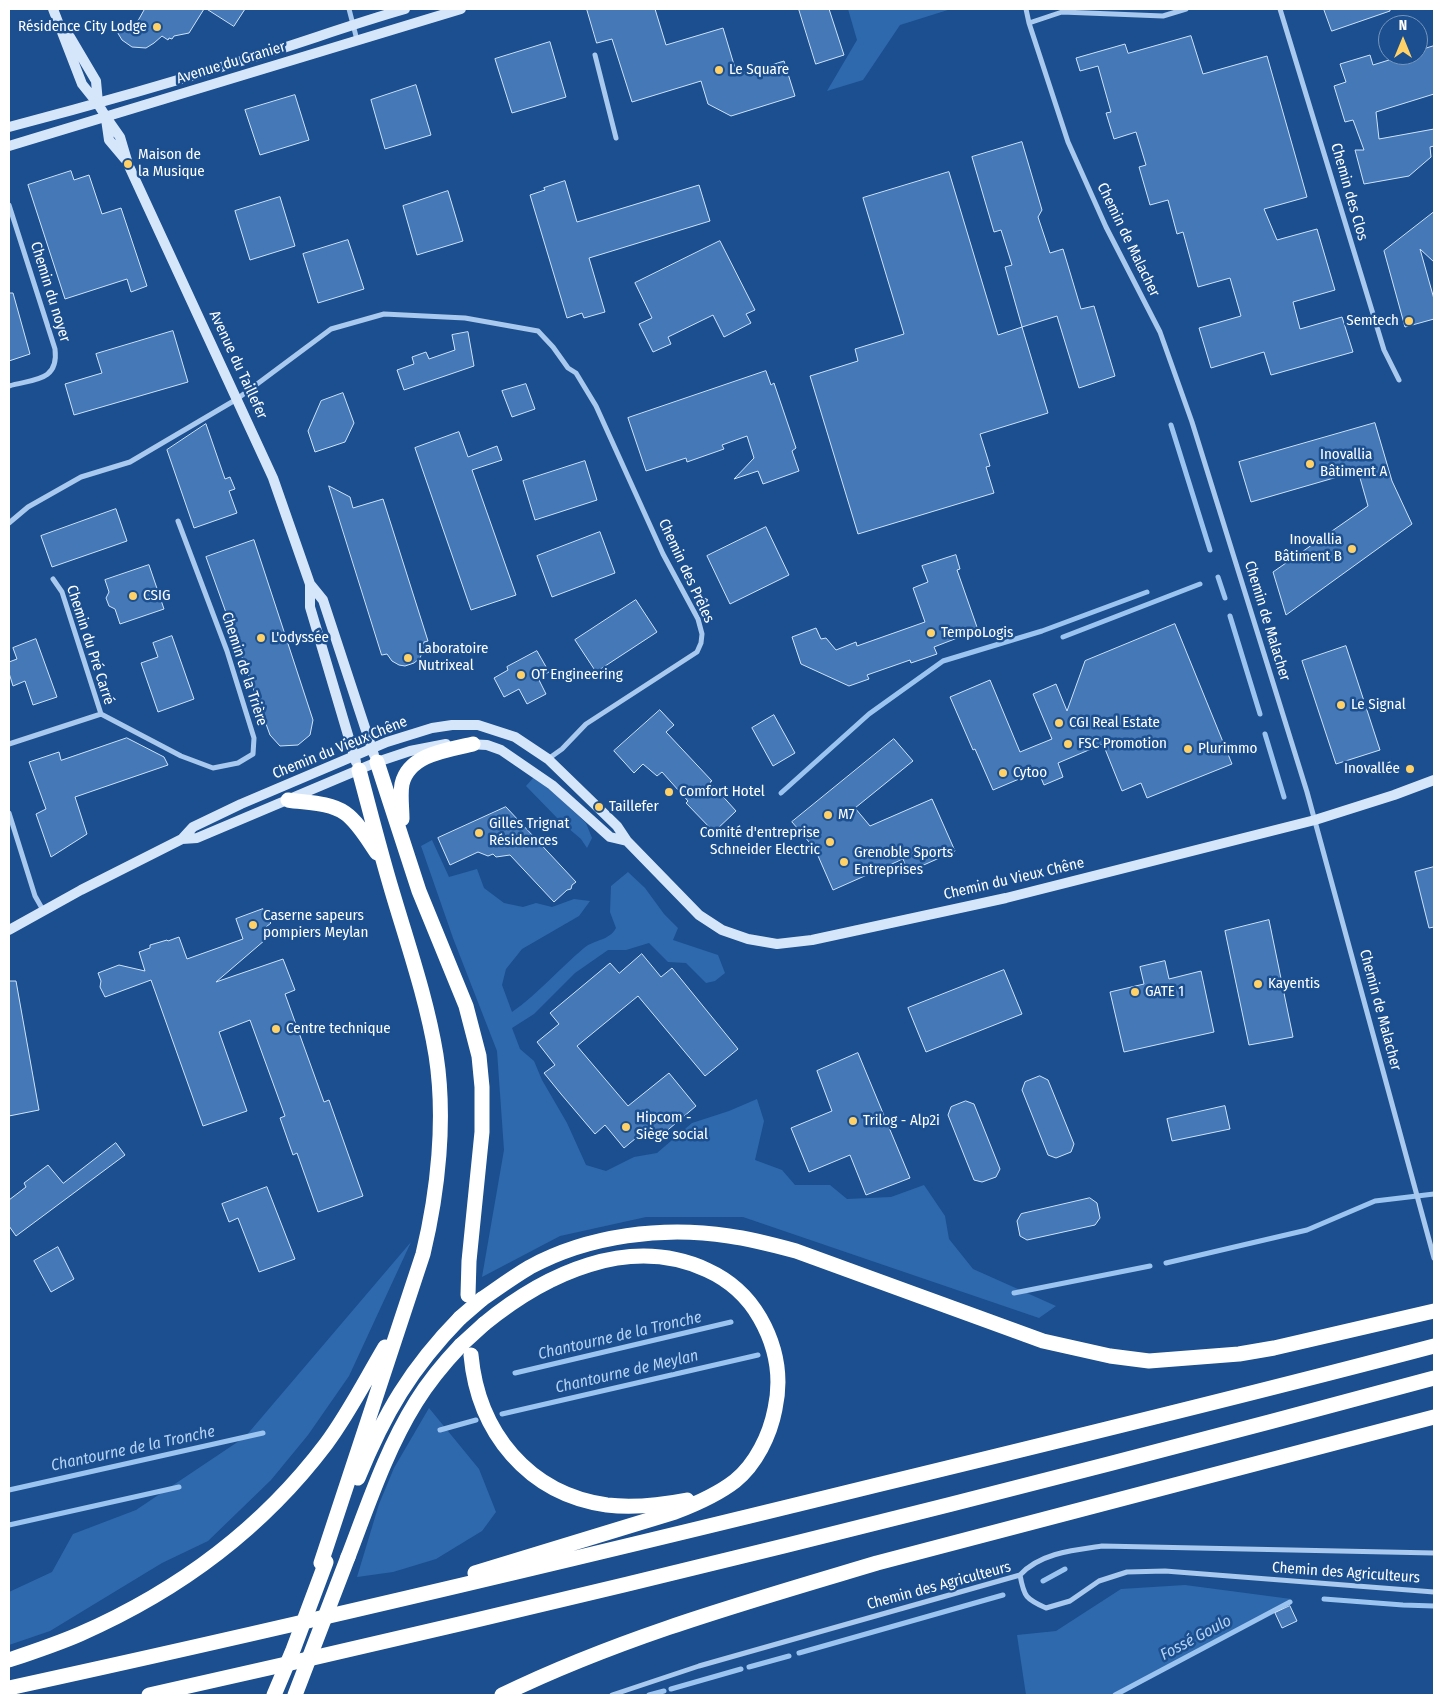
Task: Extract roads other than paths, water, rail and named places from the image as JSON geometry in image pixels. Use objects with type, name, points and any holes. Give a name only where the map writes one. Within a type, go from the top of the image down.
[{"type":"highway","points":[[403,841],[402,785],[410,767],[415,762],[436,754],[473,744]]},
{"type":"highway","points":[[374,756],[419,891],[466,1006],[479,1056],[482,1087],[482,1132],[469,1261],[475,1297]]},
{"type":"highway","points":[[274,1695],[293,1650],[323,1562],[417,1273],[430,1224],[436,1180],[440,1108],[436,1056],[426,1012],[357,763]]},
{"type":"highway","points":[[288,800],[326,806],[345,813],[367,838],[384,864]]},
{"type":"highway","points":[[323,1562],[358,1476],[386,1416],[405,1383],[424,1357],[460,1318],[475,1297],[559,1254],[624,1236],[657,1232],[692,1232],[729,1236],[796,1251],[1043,1341],[1110,1356],[1149,1361],[1239,1354],[1274,1348],[1434,1311]]},
{"type":"highway","points":[[295,1695],[371,1498],[401,1429],[437,1371],[466,1350],[484,1324],[510,1303],[554,1278],[576,1269],[606,1261],[637,1257],[669,1258],[700,1267],[737,1289],[750,1304],[772,1344],[777,1366],[778,1390],[773,1421],[762,1447],[750,1466],[737,1480],[694,1505],[657,1518],[344,1613]]},
{"type":"highway","points":[[9,1660],[79,1635],[121,1615],[171,1588],[227,1547],[252,1525],[292,1484],[326,1443],[359,1393],[399,1324]]},
{"type":"highway","points":[[9,1688],[578,1558],[936,1471],[1434,1346]]},
{"type":"highway","points":[[466,1350],[477,1391],[494,1433],[528,1471],[558,1489],[606,1505],[634,1506],[686,1500],[722,1490]]},
{"type":"highway","points":[[149,1695],[384,1642],[812,1540],[1200,1441],[1434,1378]]},
{"type":"highway","points":[[502,1695],[535,1679],[628,1642],[805,1584],[877,1563],[1434,1417]]},
{"type":"main road","name":"Avenue du Taillefer","points":[[53,9],[82,84],[120,137],[128,164],[273,478],[310,584],[310,607],[357,763]]},
{"type":"main road","name":"Avenue du Granier","points":[[9,127],[98,104],[263,54],[353,23],[405,9]]},
{"type":"main road","name":"Avenue du Granier","points":[[9,146],[461,9]]},
{"type":"main road","name":"Avenue du Taillefer","points":[[310,584],[323,600],[374,756]]},
{"type":"main road","name":"Chemin du Vieux Chêne","points":[[182,839],[197,838],[288,800],[357,763],[374,756],[387,742],[432,728],[478,725],[515,737],[548,759],[617,826],[627,841],[699,915],[722,930],[748,939],[776,944],[812,940],[1006,898],[1315,820],[1394,796],[1434,780]]},
{"type":"main road","name":"Chemin du Vieux Chêne","points":[[9,930],[43,910],[182,839],[193,827],[241,804],[374,756],[435,746],[473,744],[487,745],[501,750],[552,785],[610,837],[627,841]]},
{"type":"street","points":[[349,9],[357,40]]},
{"type":"street","name":"Chemin de Malacher","points":[[1026,9],[1068,142],[1106,228],[1160,332],[1192,422],[1307,792],[1434,1258]]},
{"type":"street","points":[[1029,22],[1062,12],[1163,16],[1186,9]]},
{"type":"street","name":"Chemin des Clos","points":[[1280,9],[1381,341],[1399,380]]},
{"type":"street","points":[[595,55],[616,138]]},
{"type":"street","name":"Chemin du noyer","points":[[9,205],[55,349],[56,359],[54,368],[47,375],[9,386]]},
{"type":"street","name":"Chemin des Prêles","points":[[9,523],[28,507],[81,477],[130,462],[237,399],[331,329],[384,314],[465,318],[538,331],[553,346],[568,368],[576,373],[596,406],[663,554],[698,619],[702,634],[702,643],[697,652],[586,724],[562,749],[548,759]]},
{"type":"street","name":"Chemin de la Trière","points":[[101,714],[181,756],[213,768],[238,763],[254,754],[254,738],[227,651],[178,521]]},
{"type":"street","name":"Chemin du Pré Carré","points":[[9,744],[101,714],[62,592],[53,579]]},
{"type":"street","points":[[9,813],[35,896],[43,910]]},
{"type":"street","points":[[1020,1575],[1026,1568],[1035,1563],[1058,1554],[1102,1546],[1434,1553]]},
{"type":"street","name":"Chemin des Agriculteurs","points":[[612,1695],[699,1666],[1020,1575],[1023,1589],[1029,1601],[1046,1608],[1070,1601],[1099,1581],[1127,1572],[1165,1571],[1434,1592]]},
{"type":"waterway","points":[[1171,425],[1210,550]]},
{"type":"waterway","points":[[1218,577],[1225,598]]},
{"type":"waterway","points":[[1063,637],[1200,584]]},
{"type":"waterway","points":[[781,793],[869,714],[943,661],[1042,631],[1147,592]]},
{"type":"waterway","points":[[1230,616],[1260,714]]},
{"type":"waterway","points":[[1265,734],[1284,797]]},
{"type":"waterway","name":"Chantourne de Meylan","points":[[1166,1263],[1307,1230],[1375,1201],[1434,1194]]},
{"type":"waterway","name":"Chantourne de Meylan","points":[[1014,1293],[1150,1266]]},
{"type":"waterway","name":"Chantourne de la Tronche","points":[[515,1373],[731,1322]]},
{"type":"waterway","name":"Chantourne de Meylan","points":[[502,1414],[758,1355]]},
{"type":"waterway","name":"Chantourne de Meylan","points":[[440,1430],[476,1420]]},
{"type":"waterway","name":"Chantourne de la Tronche","points":[[9,1490],[263,1433]]},
{"type":"waterway","name":"Chantourne de Meylan","points":[[9,1525],[179,1487]]},
{"type":"waterway","points":[[1043,1581],[1065,1569]]},
{"type":"waterway","points":[[799,1653],[1003,1595]]},
{"type":"waterway","points":[[1324,1599],[1434,1606]]},
{"type":"waterway","name":"Fossé Goulo","points":[[1115,1695],[1290,1602]]},
{"type":"waterway","points":[[749,1667],[789,1656]]},
{"type":"waterway","points":[[671,1689],[741,1669]]},
{"type":"waterway","points":[[649,1695],[664,1691]]},
{"type":"place","name":"Résidence City Lodge","points":[[157,27]]},
{"type":"place","name":"Le Square","points":[[719,70]]},
{"type":"place","name":"Maison de la Musique","points":[[128,164]]},
{"type":"place","name":"Semtech","points":[[1409,321]]},
{"type":"place","name":"Inovallia Bâtiment A","points":[[1310,464]]},
{"type":"place","name":"Inovallia Bâtiment B","points":[[1352,549]]},
{"type":"place","name":"CSIG","points":[[133,596]]},
{"type":"place","name":"TempoLogis","points":[[931,633]]},
{"type":"place","name":"L'odyssée","points":[[261,638]]},
{"type":"place","name":"Laboratoire Nutrixeal","points":[[408,658]]},
{"type":"place","name":"OT Engineering","points":[[521,675]]},
{"type":"place","name":"Le Signal","points":[[1341,705]]},
{"type":"place","name":"CGI Real Estate","points":[[1059,723]]},
{"type":"place","name":"FSC Promotion","points":[[1068,744]]},
{"type":"place","name":"Plurimmo","points":[[1188,749]]},
{"type":"place","name":"Inovallée","points":[[1410,769]]},
{"type":"place","name":"Cytoo","points":[[1003,773]]},
{"type":"place","name":"Comfort Hotel","points":[[669,792]]},
{"type":"place","name":"Taillefer","points":[[599,807]]},
{"type":"place","name":"M7","points":[[828,815]]},
{"type":"place","name":"Gilles Trignat Résidences","points":[[479,833]]},
{"type":"place","name":"Comité d'entreprise Schneider Electric","points":[[830,842]]},
{"type":"place","name":"Grenoble Sports Entreprises","points":[[844,862]]},
{"type":"place","name":"Caserne sapeurs pompiers Meylan","points":[[253,925]]},
{"type":"place","name":"Kayentis","points":[[1258,984]]},
{"type":"place","name":"GATE 1","points":[[1135,992]]},
{"type":"place","name":"Centre technique","points":[[276,1029]]},
{"type":"place","name":"Trilog - Alp2i","points":[[853,1121]]},
{"type":"place","name":"Hipcom - Siège social","points":[[626,1127]]}]
